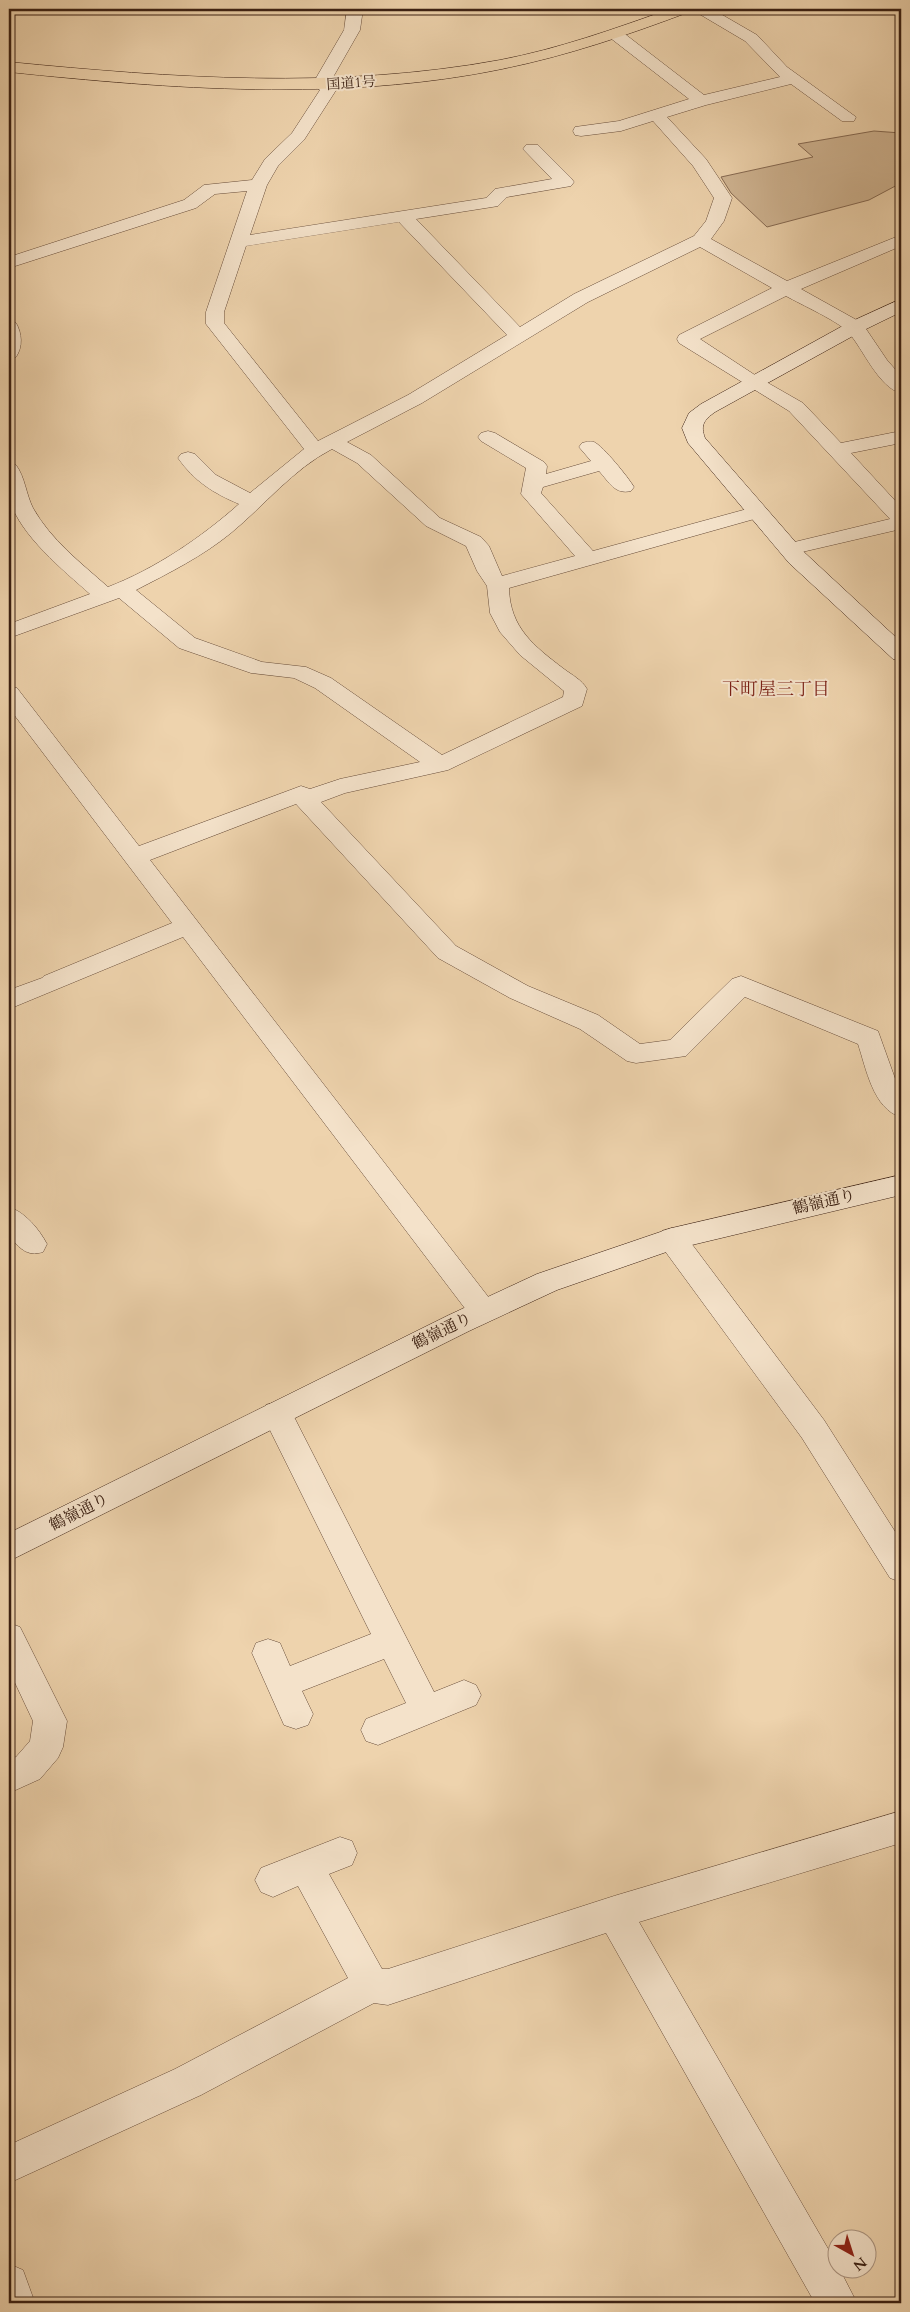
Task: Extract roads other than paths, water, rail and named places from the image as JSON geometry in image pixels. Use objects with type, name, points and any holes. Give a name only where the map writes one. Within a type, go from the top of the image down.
[{"type":"highway","name":"国道1号","points":[[9,67],[219,84],[326,85],[403,79],[501,65],[560,51],[615,34],[684,9]]},
{"type":"street","points":[[305,799],[340,787],[440,765],[574,701],[576,689],[517,640],[504,621],[499,601],[498,584],[490,578],[478,545],[464,533],[442,527],[433,522],[364,459],[323,446],[215,324],[215,312],[258,185],[270,163],[298,136],[326,85],[352,30],[355,9]]},
{"type":"street","points":[[701,9],[750,38],[792,79],[848,117]]},
{"type":"street","points":[[615,34],[701,101]]},
{"type":"street","points":[[581,131],[621,126],[701,101],[792,79]]},
{"type":"street","points":[[9,631],[113,592],[163,568],[223,529],[253,502],[323,446],[415,399],[580,298],[700,240],[714,226],[720,215],[723,198],[700,164],[656,115]]},
{"type":"street","points":[[238,242],[492,202],[501,193],[565,182],[532,149]]},
{"type":"street","points":[[9,263],[190,204],[210,189],[258,185]]},
{"type":"street","points":[[403,216],[517,336]]},
{"type":"street","points":[[700,240],[855,327],[880,364],[901,387]]},
{"type":"street","points":[[901,240],[785,289],[686,338],[713,354],[754,384],[796,407],[901,520]]},
{"type":"street","points":[[901,305],[855,327],[708,408],[694,419],[691,429],[695,439],[789,549],[901,654]]},
{"type":"street","points":[[9,327],[12,333],[9,353]]},
{"type":"street","points":[[488,437],[537,466],[530,494],[588,558]]},
{"type":"street","points":[[837,450],[901,437]]},
{"type":"street","points":[[589,447],[624,487]]},
{"type":"street","points":[[188,458],[195,470],[225,490],[253,502]]},
{"type":"street","points":[[534,483],[604,464]]},
{"type":"street","points":[[9,469],[12,488],[40,536],[48,546],[187,643],[259,668],[298,672],[323,683],[440,765]]},
{"type":"street","points":[[498,584],[758,512]]},
{"type":"street","points":[[789,549],[901,523]]},
{"type":"street","points":[[12,702],[483,1311]]},
{"type":"street","points":[[133,857],[301,794],[447,952],[519,992],[588,1022],[636,1054],[677,1048],[741,985],[869,1038],[885,1086],[901,1107]]},
{"type":"street","points":[[9,1000],[187,926]]},
{"type":"street","name":"鶴嶺通り","points":[[9,1548],[483,1311],[547,1282],[672,1239],[901,1185]]},
{"type":"street","points":[[9,1218],[32,1244]]},
{"type":"street","points":[[672,1239],[812,1429],[901,1568]]},
{"type":"street","points":[[276,1414],[426,1710]]},
{"type":"street","points":[[9,1637],[50,1721],[46,1747],[28,1768],[9,1777]]},
{"type":"street","points":[[283,1684],[391,1641]]},
{"type":"street","points":[[268,1653],[296,1714]]},
{"type":"street","points":[[378,1730],[464,1695]]},
{"type":"street","points":[[9,2164],[188,2082],[371,1986],[388,1987],[614,1913],[901,1828]]},
{"type":"street","points":[[273,1880],[340,1852]]},
{"type":"street","points":[[306,1866],[371,1986]]},
{"type":"street","points":[[614,1913],[837,2303]]},
{"type":"street","points":[[9,2284],[15,2303]]},
{"type":"district","name":"下町屋三丁目","points":[[776,689]]}]
